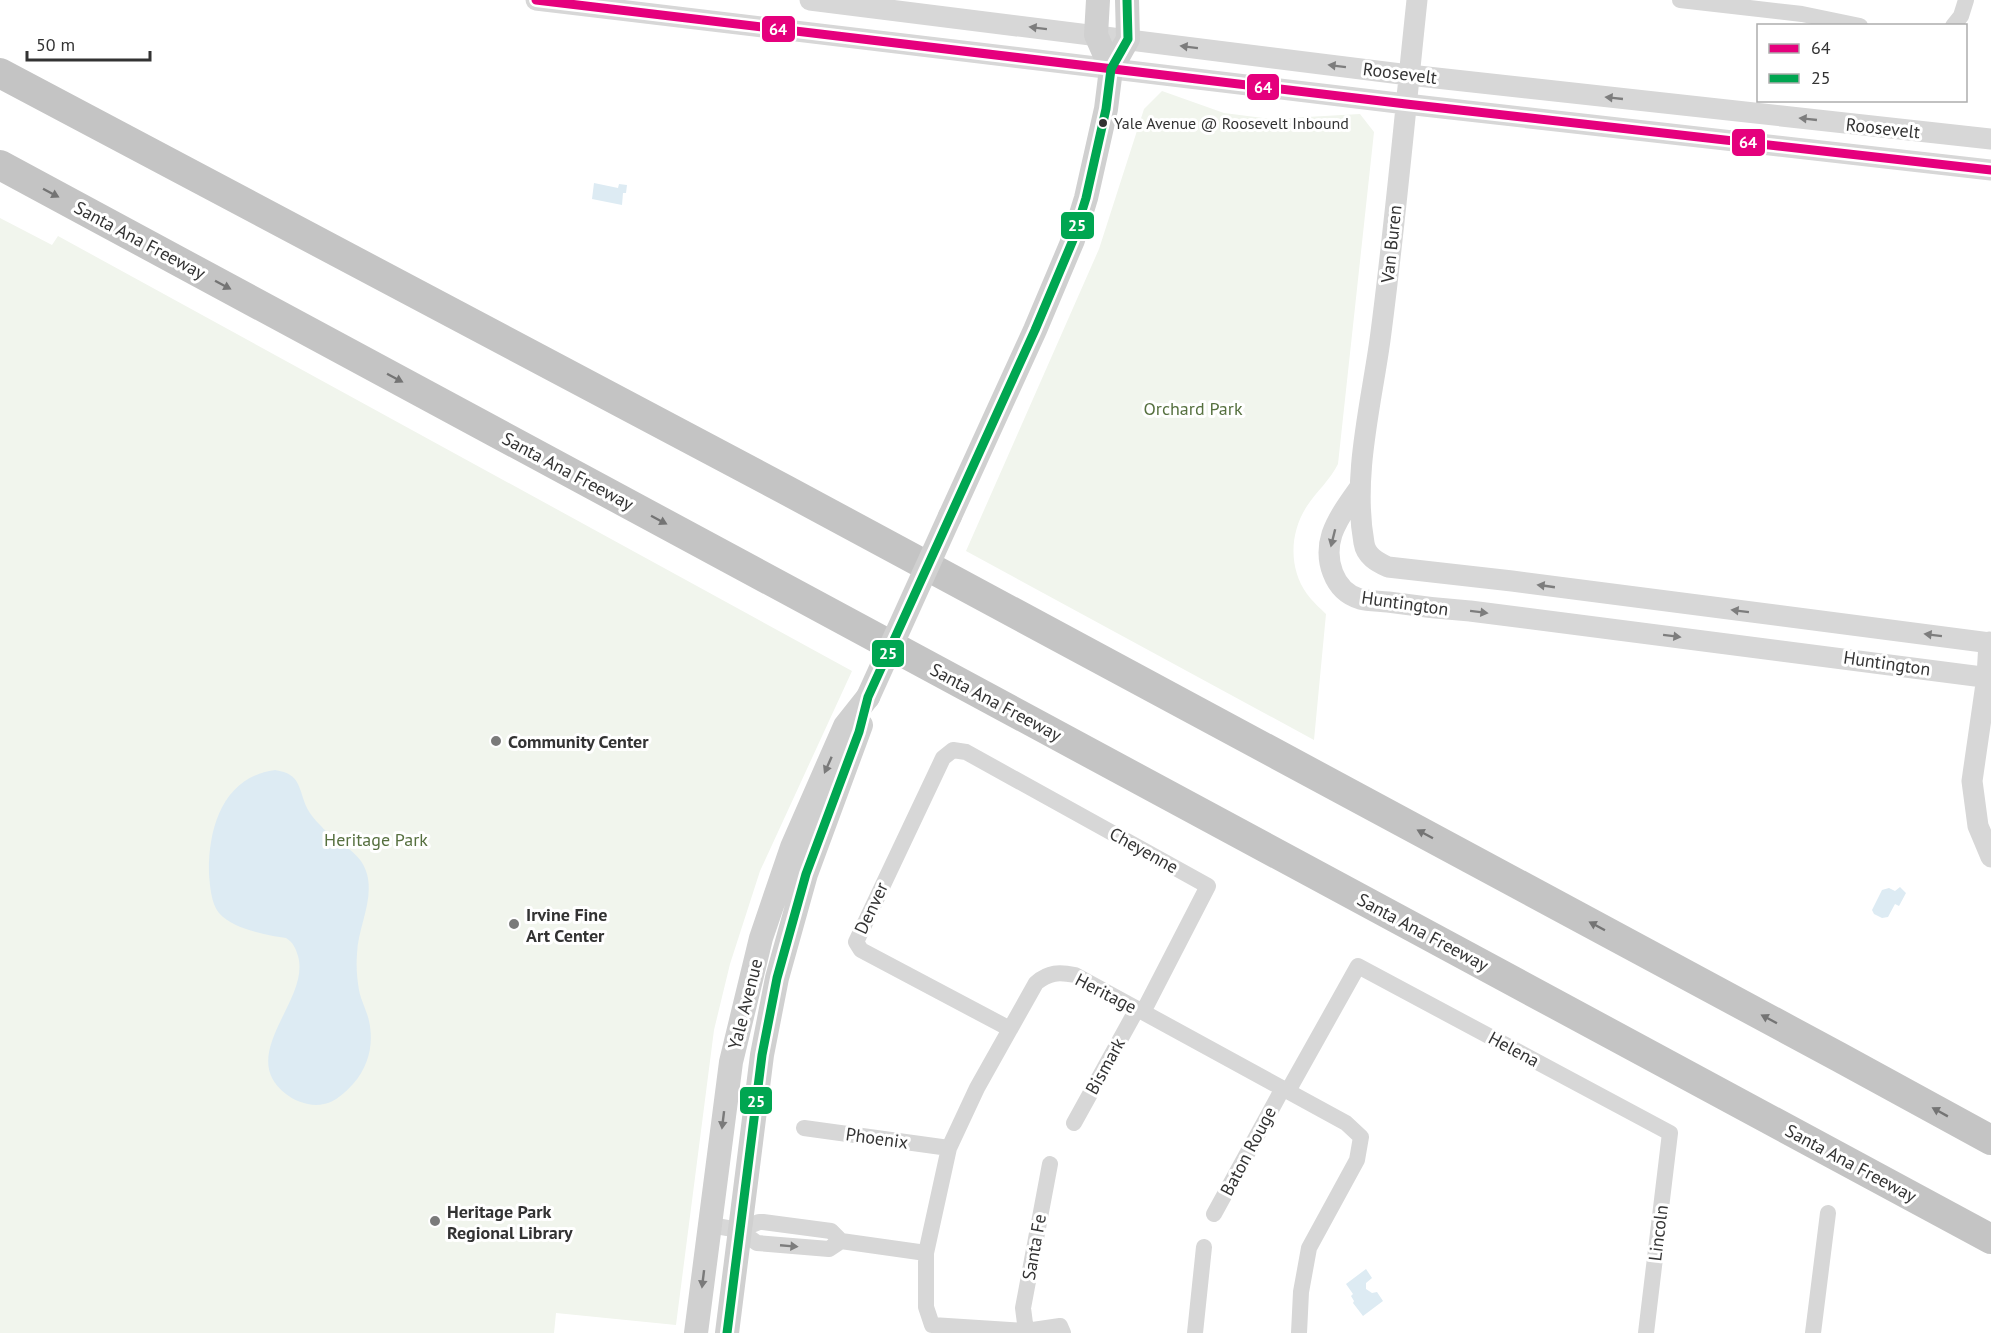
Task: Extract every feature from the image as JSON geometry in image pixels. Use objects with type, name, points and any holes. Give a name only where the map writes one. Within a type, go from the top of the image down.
[{"type":"highway","points":[[0,73],[818,507],[1991,1140]]},
{"type":"highway","name":"Santa Ana Freeway","points":[[0,165],[1991,1239]]},
{"type":"main road","points":[[1098,0],[1096,35],[1111,69]]},
{"type":"main road","points":[[1127,0],[1128,39]]},
{"type":"main road","name":"Yale Avenue","points":[[727,1333],[762,1055],[777,978],[806,874],[859,732],[868,697],[1035,330],[1073,240],[1086,198],[1106,110],[1111,69],[1128,39]]},
{"type":"main road","name":"Yale Avenue","points":[[696,1333],[731,1062],[761,938],[792,847],[845,726],[868,697]]},
{"type":"street","name":"Roosevelt","points":[[536,0],[638,6],[1111,69],[1991,170]]},
{"type":"street","name":"Roosevelt","points":[[810,0],[1409,75],[1991,139]]},
{"type":"street","name":"Van Buren","points":[[1360,487],[1380,338],[1417,0]]},
{"type":"street","points":[[1680,0],[1803,7],[1854,24]]},
{"type":"street","points":[[1955,24],[1961,16],[1966,0]]},
{"type":"street","name":"Huntington","points":[[1360,487],[1364,545],[1376,562],[1388,567],[1990,642]]},
{"type":"street","name":"Huntington","points":[[1360,487],[1345,508],[1332,535],[1329,562],[1337,582],[1347,592],[1360,599],[1577,624],[1989,677]]},
{"type":"street","points":[[1990,642],[1989,677],[1972,781],[1978,826],[1991,857]]},
{"type":"street","name":"Cheyenne","points":[[953,750],[966,752],[1208,886],[1140,1010]]},
{"type":"street","name":"Denver","points":[[953,750],[943,758],[856,942],[861,950],[1010,1029]]},
{"type":"street","name":"Baton Rouge","points":[[1214,1215],[1358,966]]},
{"type":"street","name":"Helena","points":[[1358,966],[1670,1133]]},
{"type":"street","name":"Heritage","points":[[1062,1330],[927,1329],[926,1307],[926,1253],[949,1148],[977,1088],[1036,983],[1045,976],[1057,972],[1075,975],[1140,1010],[1346,1123],[1360,1137],[1358,1160],[1309,1248],[1301,1292],[1299,1333]]},
{"type":"street","name":"Bismark","points":[[1074,1123],[1140,1010]]},
{"type":"street","name":"Phoenix","points":[[804,1128],[949,1148]]},
{"type":"street","name":"Lincoln","points":[[1647,1333],[1670,1133]]},
{"type":"street","name":"Santa Fe","points":[[1026,1331],[1023,1308],[1050,1164]]},
{"type":"street","points":[[1814,1333],[1828,1213]]},
{"type":"street","points":[[710,1225],[739,1230],[757,1243],[829,1250],[841,1241],[926,1253]]},
{"type":"street","points":[[1195,1333],[1204,1248]]},
{"type":"green space","name":"Orchard Park","points":[[1162,91],[1224,113],[1271,119],[1360,114],[1374,132],[1338,464],[1301,516],[1295,538],[1294,561],[1301,584],[1309,597],[1326,614],[1314,740],[966,551],[1099,249],[1144,109]]},
{"type":"green space","name":"Heritage Park","points":[[0,218],[52,245],[58,236],[852,671],[760,871],[730,964],[714,1030],[676,1325],[556,1313],[554,1333],[0,1333]]},
{"type":"shaded area","points":[[594,183],[618,188],[619,184],[627,185],[626,193],[623,193],[622,205],[592,199]]},
{"type":"shaded area","points":[[275,770],[284,772],[295,779],[310,813],[327,832],[359,859],[364,866],[369,884],[369,894],[358,944],[357,977],[370,1029],[369,1054],[363,1070],[350,1087],[336,1099],[319,1105],[304,1103],[286,1094],[272,1079],[268,1062],[271,1045],[294,991],[299,973],[295,948],[286,938],[244,928],[224,918],[216,909],[210,889],[209,857],[222,807],[243,783],[257,775]]},
{"type":"shaded area","points":[[1900,887],[1906,893],[1899,906],[1895,904],[1888,917],[1882,918],[1874,914],[1872,910],[1882,890],[1889,888],[1895,891]]},
{"type":"shaded area","points":[[1366,1269],[1372,1278],[1366,1283],[1366,1289],[1372,1293],[1377,1292],[1383,1301],[1363,1316],[1353,1303],[1351,1296],[1353,1294],[1346,1284]]},
{"type":"transit line","name":"64","points":[[536,0],[1406,104],[1991,170]]},
{"type":"transit line","name":"25","points":[[727,1333],[762,1055],[777,978],[806,874],[859,732],[868,697],[1035,330],[1073,240],[1086,198],[1106,109],[1111,69],[1128,39],[1127,0]]},
{"type":"place","name":"Yale Avenue @ Roosevelt Inbound","points":[[1103,123]]},
{"type":"place","name":"Community Center","points":[[496,741]]},
{"type":"place","name":"Irvine Fine Art Center","points":[[514,924]]},
{"type":"place","name":"Heritage Park Regional Library","points":[[435,1221]]}]
